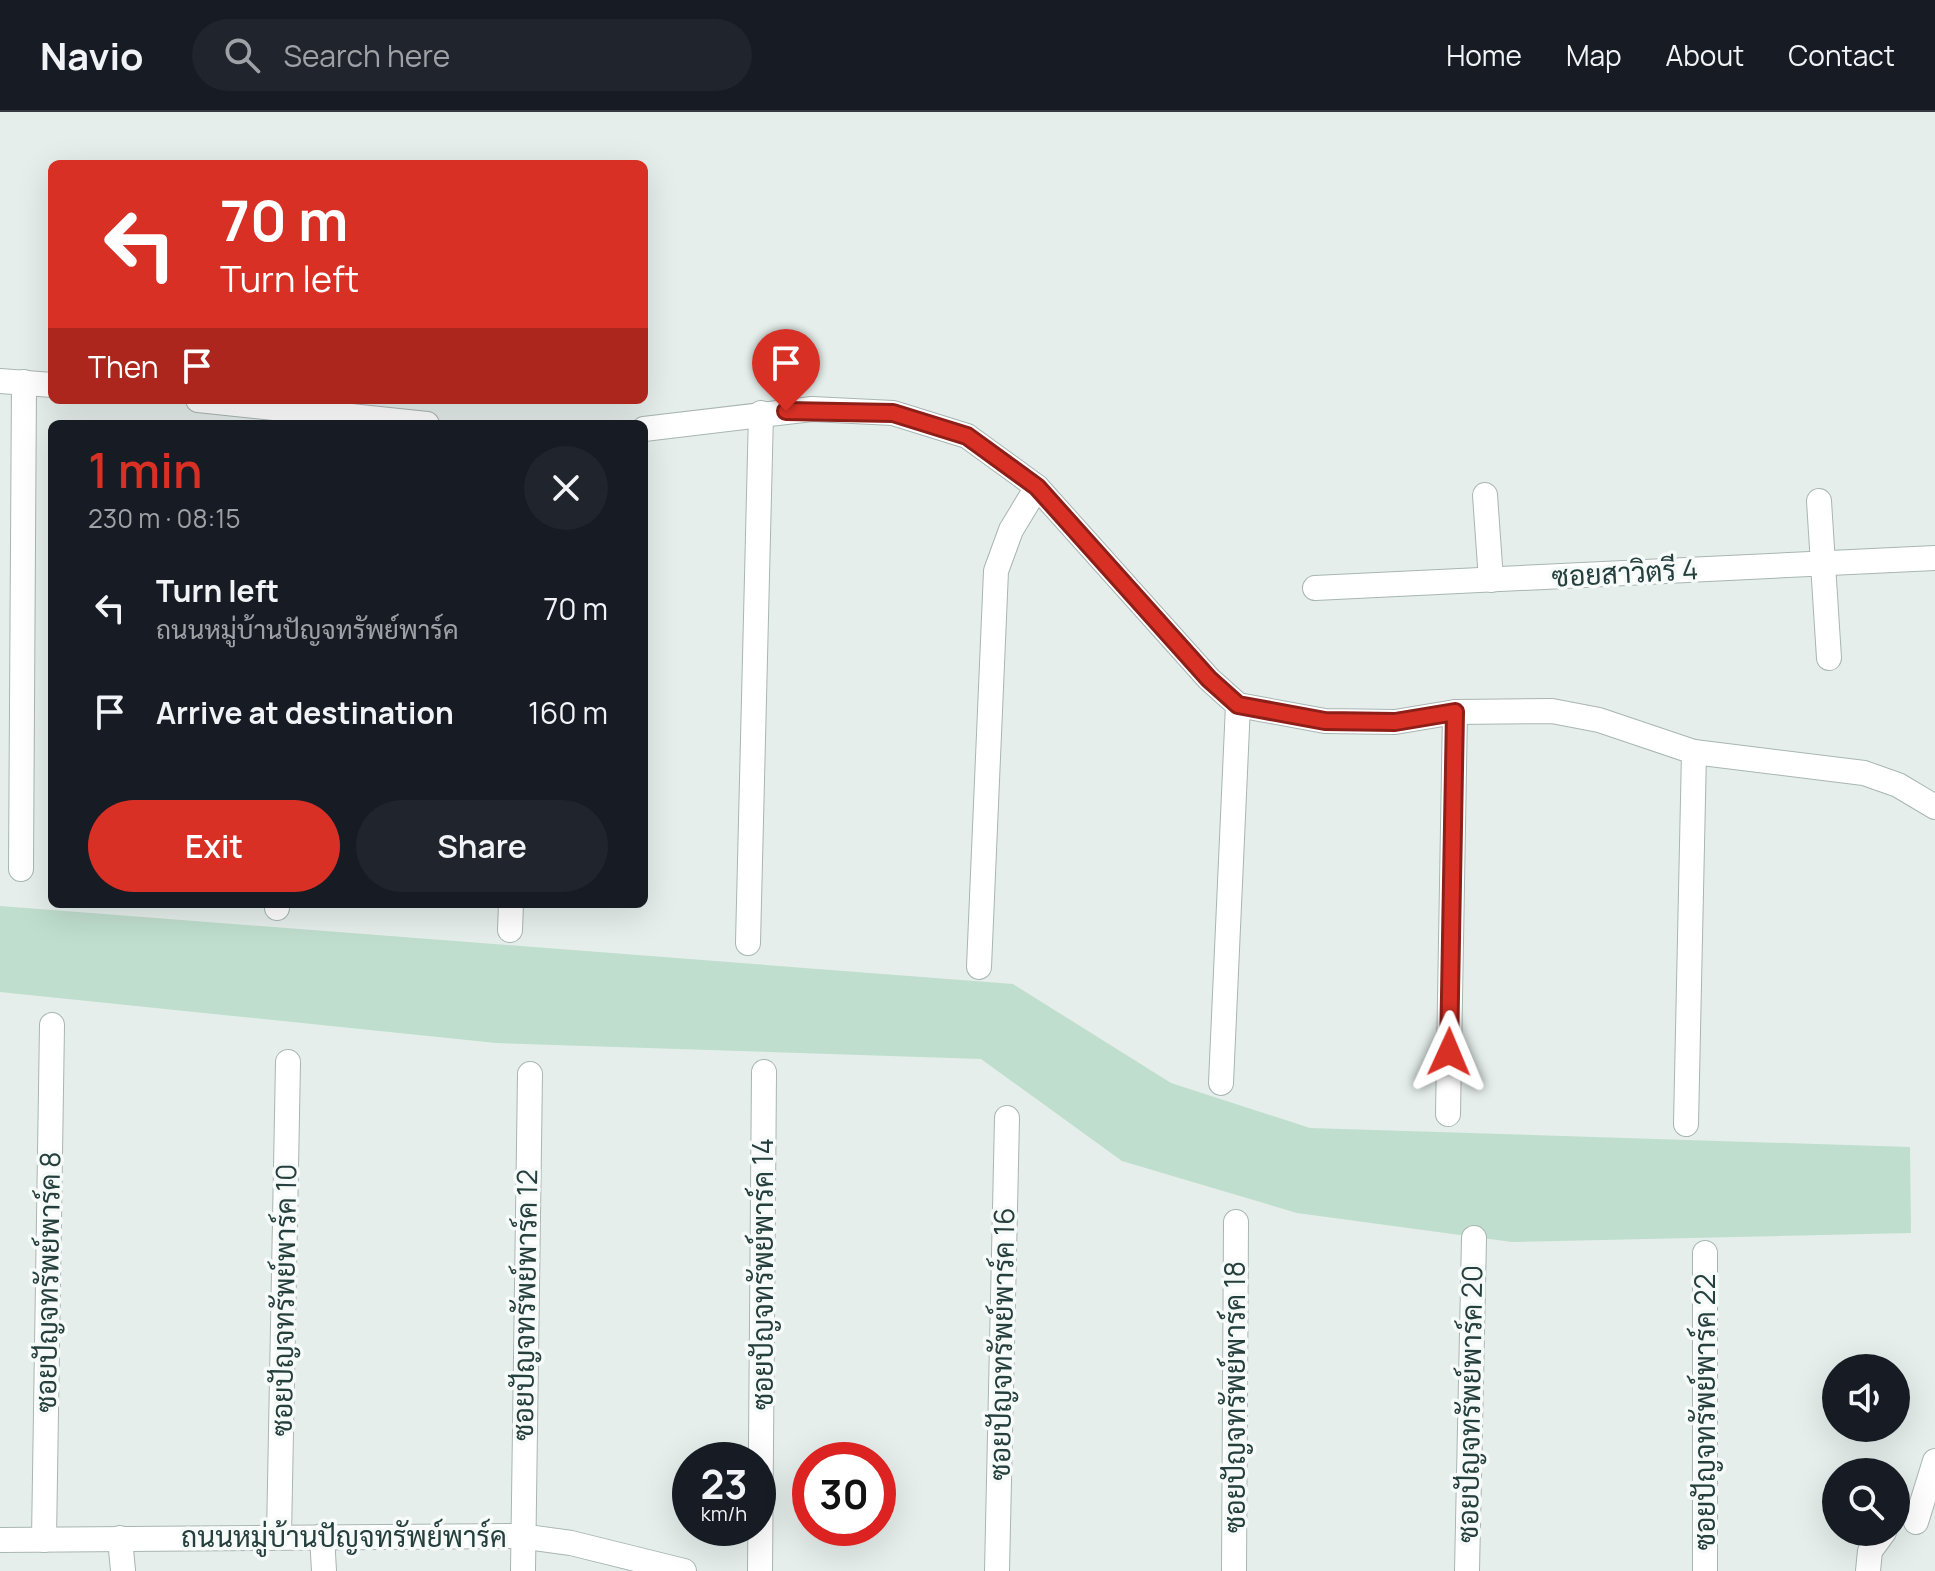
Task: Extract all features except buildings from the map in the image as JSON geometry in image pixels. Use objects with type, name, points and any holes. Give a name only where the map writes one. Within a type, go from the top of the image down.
[{"type":"street","points":[[21,869],[12,381],[48,385]]},
{"type":"street","points":[[219,404],[282,416],[354,420]]},
{"type":"street","points":[[648,428],[812,409],[893,413],[967,436],[1037,487],[1209,679],[1238,705],[1325,721],[1395,722],[1455,712],[1552,711],[1599,720],[1694,752],[1864,773],[1898,785],[1935,807]]},
{"type":"street","points":[[748,943],[761,413]]},
{"type":"street","points":[[979,967],[996,571],[1011,530],[1037,487]]},
{"type":"street","points":[[1485,495],[1491,580]]},
{"type":"street","points":[[1819,501],[1829,658]]},
{"type":"street","name":"ซอยสาวิตรี 4","points":[[1315,588],[1935,558]]},
{"type":"street","points":[[1221,1083],[1238,705]]},
{"type":"street","points":[[1448,1114],[1455,712]]},
{"type":"street","points":[[1686,1124],[1694,752]]},
{"type":"street","points":[[510,930],[511,908]]},
{"type":"street","name":"ซอยปัญจทรัพย์พาร์ค 8","points":[[44,1540],[52,1025]]},
{"type":"street","name":"ซอยปัญจทรัพย์พาร์ค 10","points":[[279,1537],[288,1062]]},
{"type":"street","name":"ซอยปัญจทรัพย์พาร์ค 14","points":[[760,1571],[764,1072]]},
{"type":"street","name":"ซอยปัญจทรัพย์พาร์ค 12","points":[[523,1571],[520,1536],[530,1074]]},
{"type":"street","name":"ซอยปัญจทรัพย์พาร์ค 16","points":[[997,1571],[1007,1118]]},
{"type":"street","name":"ซอยปัญจทรัพย์พาร์ค 18","points":[[1234,1571],[1236,1222]]},
{"type":"street","name":"ซอยปัญจทรัพย์พาร์ค 20","points":[[1467,1571],[1474,1238]]},
{"type":"street","name":"ซอยปัญจทรัพย์พาร์ค 22","points":[[1705,1253],[1705,1571]]},
{"type":"street","points":[[1916,1525],[1935,1461]]},
{"type":"street","points":[[322,1536],[324,1571]]},
{"type":"street","name":"ถนนหมู่บ้านปัญจทรัพย์พาร์ค","points":[[0,1540],[520,1536],[571,1543],[684,1571]]},
{"type":"street","points":[[120,1538],[123,1571]]},
{"type":"street","points":[[1868,1571],[1870,1551],[1874,1546]]},
{"type":"green space","points":[[0,906],[1013,984],[1171,1083],[1310,1128],[1910,1147],[1911,1233],[1512,1242],[1297,1213],[1122,1161],[981,1059],[496,1043],[0,992]]},
{"type":"route","points":[[786,411],[812,409],[893,413],[967,436],[1037,487],[1209,679],[1238,705],[1325,721],[1395,722],[1455,712],[1449,1052]]}]
